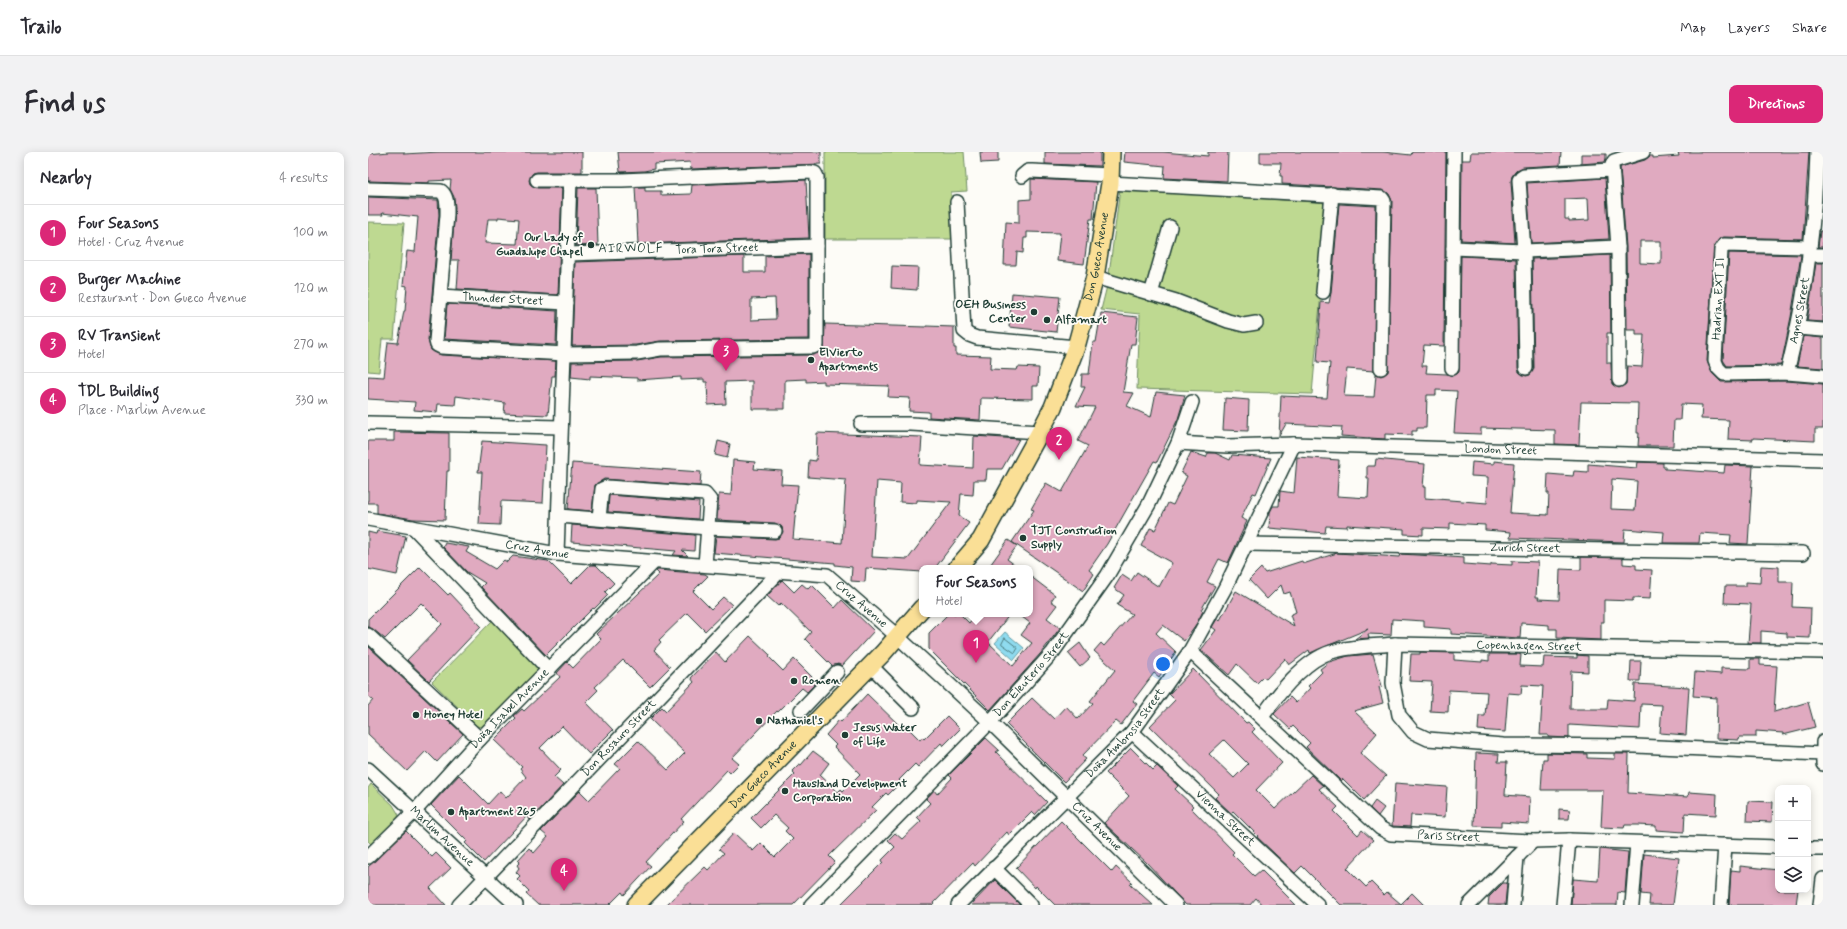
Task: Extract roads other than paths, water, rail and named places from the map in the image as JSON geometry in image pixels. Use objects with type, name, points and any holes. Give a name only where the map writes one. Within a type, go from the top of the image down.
[{"type":"main road","name":"Don Gueco Avenue","points":[[960,565],[981,540],[1040,432],[1053,407],[1076,347],[1095,277],[1110,179],[1111,152]]},
{"type":"main road","name":"Don Gueco Avenue","points":[[636,905],[871,666],[919,612]]},
{"type":"street","points":[[1452,368],[1454,152]]},
{"type":"street","points":[[1619,380],[1618,247],[1612,170],[1614,161],[1643,152]]},
{"type":"street","name":"Agnes Street","points":[[1787,373],[1798,328],[1820,182],[1817,152]]},
{"type":"street","points":[[1526,368],[1524,251],[1520,177],[1530,175],[1612,170]]},
{"type":"street","points":[[1022,176],[1028,171],[1032,171],[1110,179],[1378,196],[1382,198],[1384,201],[1381,368]]},
{"type":"street","points":[[368,189],[441,191],[445,194],[447,215],[436,341],[442,347],[565,354],[637,354],[660,349],[813,347],[817,345],[817,177],[815,173],[622,180],[537,180]]},
{"type":"street","points":[[557,554],[570,180]]},
{"type":"street","points":[[1324,292],[1332,194]]},
{"type":"street","points":[[957,202],[964,331],[977,338],[1076,347]]},
{"type":"street","points":[[1151,294],[1170,227]]},
{"type":"street","name":"Hadrian EXT II","points":[[1823,255],[1809,251],[1728,244],[1724,245],[1721,250],[1716,361],[1718,368],[1724,374],[1787,373],[1823,376]]},
{"type":"street","name":"Tora Tora Street","points":[[568,254],[817,246]]},
{"type":"street","points":[[1452,248],[1524,251],[1618,247]]},
{"type":"street","points":[[1095,277],[1176,301],[1228,321],[1244,325],[1256,323]]},
{"type":"street","name":"Thunder Street","points":[[440,296],[566,303]]},
{"type":"street","points":[[1798,328],[1823,330]]},
{"type":"street","name":"Don Eleuterio Street","points":[[812,905],[990,722],[1053,652],[1107,576],[1149,504],[1178,443],[1192,402]]},
{"type":"street","points":[[368,423],[562,426]]},
{"type":"street","points":[[861,424],[911,424],[1040,432]]},
{"type":"street","name":"London Street","points":[[1178,443],[1227,446],[1294,444],[1823,460]]},
{"type":"street","name":"Doña Ambrosia Street","points":[[958,905],[1132,732],[1190,651],[1247,544],[1294,444]]},
{"type":"street","points":[[599,518],[602,488],[607,487],[705,494],[710,500],[705,565]]},
{"type":"street","points":[[559,516],[599,518],[708,528],[775,531]]},
{"type":"street","name":"Cruz Avenue","points":[[368,519],[557,554],[827,576],[898,636],[990,722],[1176,905]]},
{"type":"street","points":[[413,527],[549,670]]},
{"type":"street","name":"Zurich Street","points":[[1247,544],[1803,553]]},
{"type":"street","name":"Doña Isabel Avenue","points":[[368,857],[414,812],[480,739],[654,562]]},
{"type":"street","name":"Don Rosauro Street","points":[[459,905],[779,572]]},
{"type":"street","points":[[368,635],[480,739]]},
{"type":"street","points":[[1395,644],[1393,683],[1399,715],[1413,732],[1428,739],[1503,744],[1635,746],[1823,754]]},
{"type":"street","name":"Copenhagen Street","points":[[1262,717],[1278,693],[1314,660],[1330,652],[1356,648],[1395,644],[1823,652]]},
{"type":"street","name":"Paris Street","points":[[1190,651],[1380,828],[1391,834],[1533,841],[1569,840],[1775,847]]},
{"type":"street","points":[[871,666],[913,708]]},
{"type":"street","points":[[801,710],[837,672]]},
{"type":"street","name":"Vienna Street","points":[[1132,732],[1318,905]]},
{"type":"street","points":[[1823,742],[1823,764]]},
{"type":"street","name":"Marlim Avenue","points":[[368,769],[516,905]]},
{"type":"street","points":[[1564,905],[1569,840]]},
{"type":"street","points":[[1468,905],[1533,841]]},
{"type":"street","points":[[1632,905],[1637,843]]},
{"type":"street","points":[[1720,905],[1725,845]]},
{"type":"street","points":[[1811,849],[1823,849]]},
{"type":"street","points":[[1513,905],[1517,857]]},
{"type":"street","points":[[994,868],[1031,905]]},
{"type":"street","points":[[1820,905],[1823,879]]},
{"type":"water","points":[[1005,632],[1024,648],[1014,660],[995,643]]},
{"type":"place","name":"Our Lady of Guadalupe Chapel","points":[[591,245]]},
{"type":"place","name":"OEH Business Center","points":[[1034,312]]},
{"type":"place","name":"Alfamart","points":[[1047,320]]},
{"type":"place","name":"ElVierto Apartments","points":[[811,360]]},
{"type":"place","name":"RV Transient","points":[[726,371]]},
{"type":"place","name":"Burger Machine","points":[[1059,460]]},
{"type":"place","name":"TJT Construction Supply","points":[[1023,538]]},
{"type":"place","name":"Four Seasons","points":[[976,663]]},
{"type":"place","name":"Romen","points":[[794,681]]},
{"type":"place","name":"Honey Hotel","points":[[416,715]]},
{"type":"place","name":"Nathaniel's","points":[[759,721]]},
{"type":"place","name":"Jesus Water of Life","points":[[845,735]]},
{"type":"place","name":"Hausland Development Corporation","points":[[785,791]]},
{"type":"place","name":"Apartment 265","points":[[451,812]]},
{"type":"place","name":"TDL Building","points":[[564,891]]},
{"type":"district","name":"AIRWOLF","points":[[631,248]]}]
